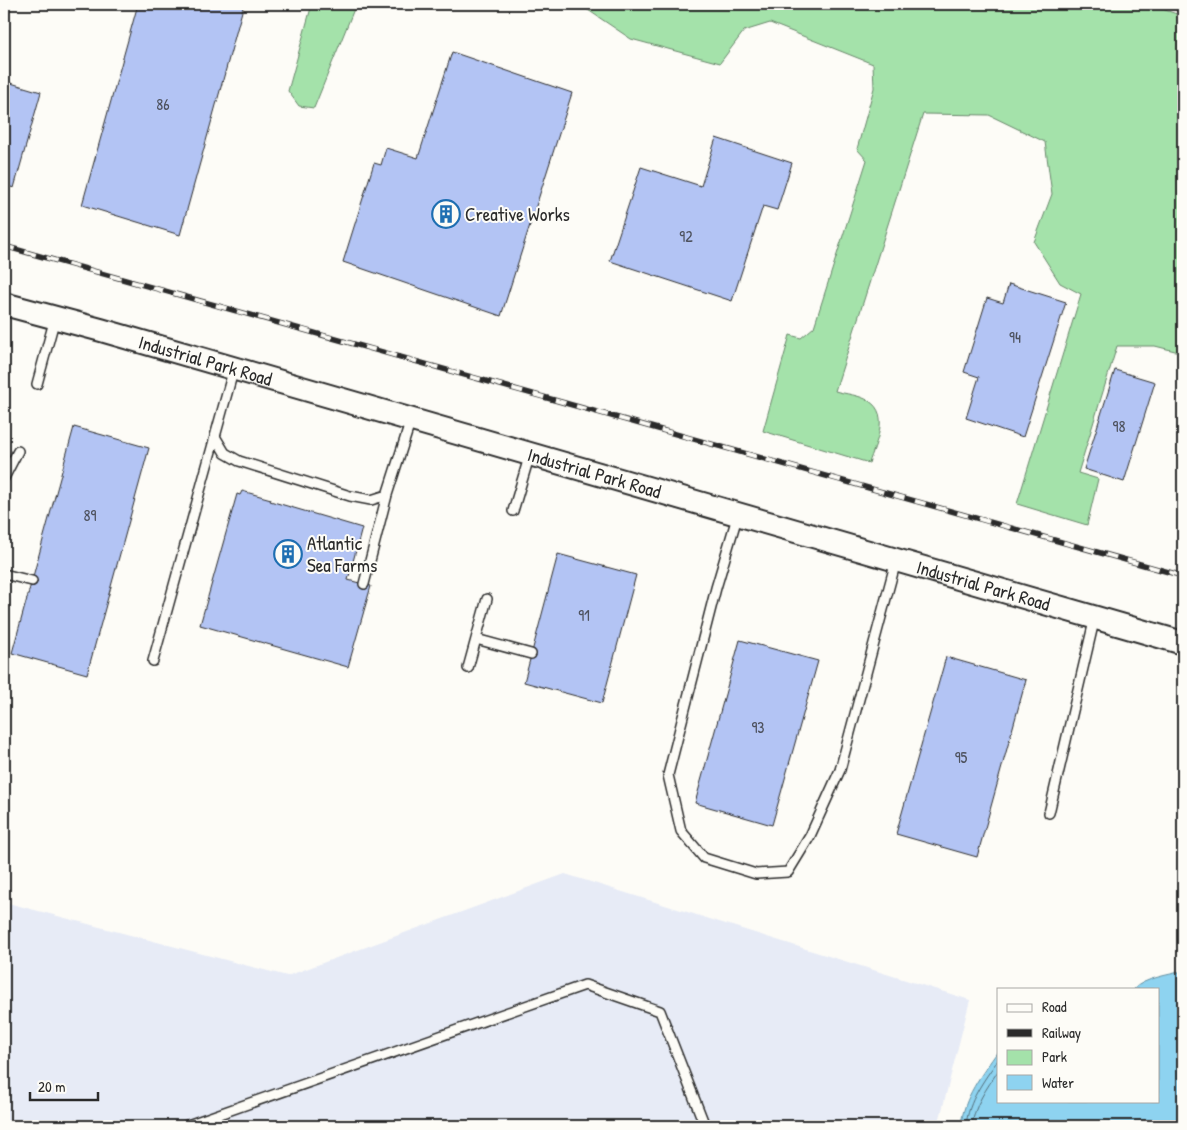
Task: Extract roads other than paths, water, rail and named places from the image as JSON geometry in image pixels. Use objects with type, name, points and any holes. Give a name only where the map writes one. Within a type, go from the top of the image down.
[{"type":"street","name":"Industrial Park Road","points":[[4,304],[234,368],[1183,643]]},
{"type":"lane","points":[[37,384],[55,317]]},
{"type":"lane","points":[[153,661],[234,368]]},
{"type":"lane","points":[[364,584],[386,494],[411,419]]},
{"type":"lane","points":[[216,438],[225,453],[239,460],[350,496],[371,500],[386,494]]},
{"type":"lane","points":[[4,478],[18,451]]},
{"type":"lane","points":[[513,511],[530,454]]},
{"type":"lane","points":[[738,514],[716,588],[668,775],[681,831],[704,858],[756,874],[788,872],[810,836],[840,770],[897,560]]},
{"type":"lane","points":[[4,574],[32,581]]},
{"type":"lane","points":[[468,668],[487,599]]},
{"type":"lane","points":[[1049,813],[1095,617]]},
{"type":"lane","points":[[476,639],[532,654]]},
{"type":"lane","points":[[186,1126],[586,985],[660,1011],[705,1126]]},
{"type":"water","points":[[1183,971],[1183,1126],[961,1126],[969,1096],[997,1052],[997,1102],[1160,1102],[1160,988],[1135,988],[1144,982]]},
{"type":"railway","points":[[4,246],[1183,576]]},
{"type":"place","name":"Creative Works","points":[[446,214]]},
{"type":"place","name":"Atlantic Sea Farms","points":[[288,554]]}]
